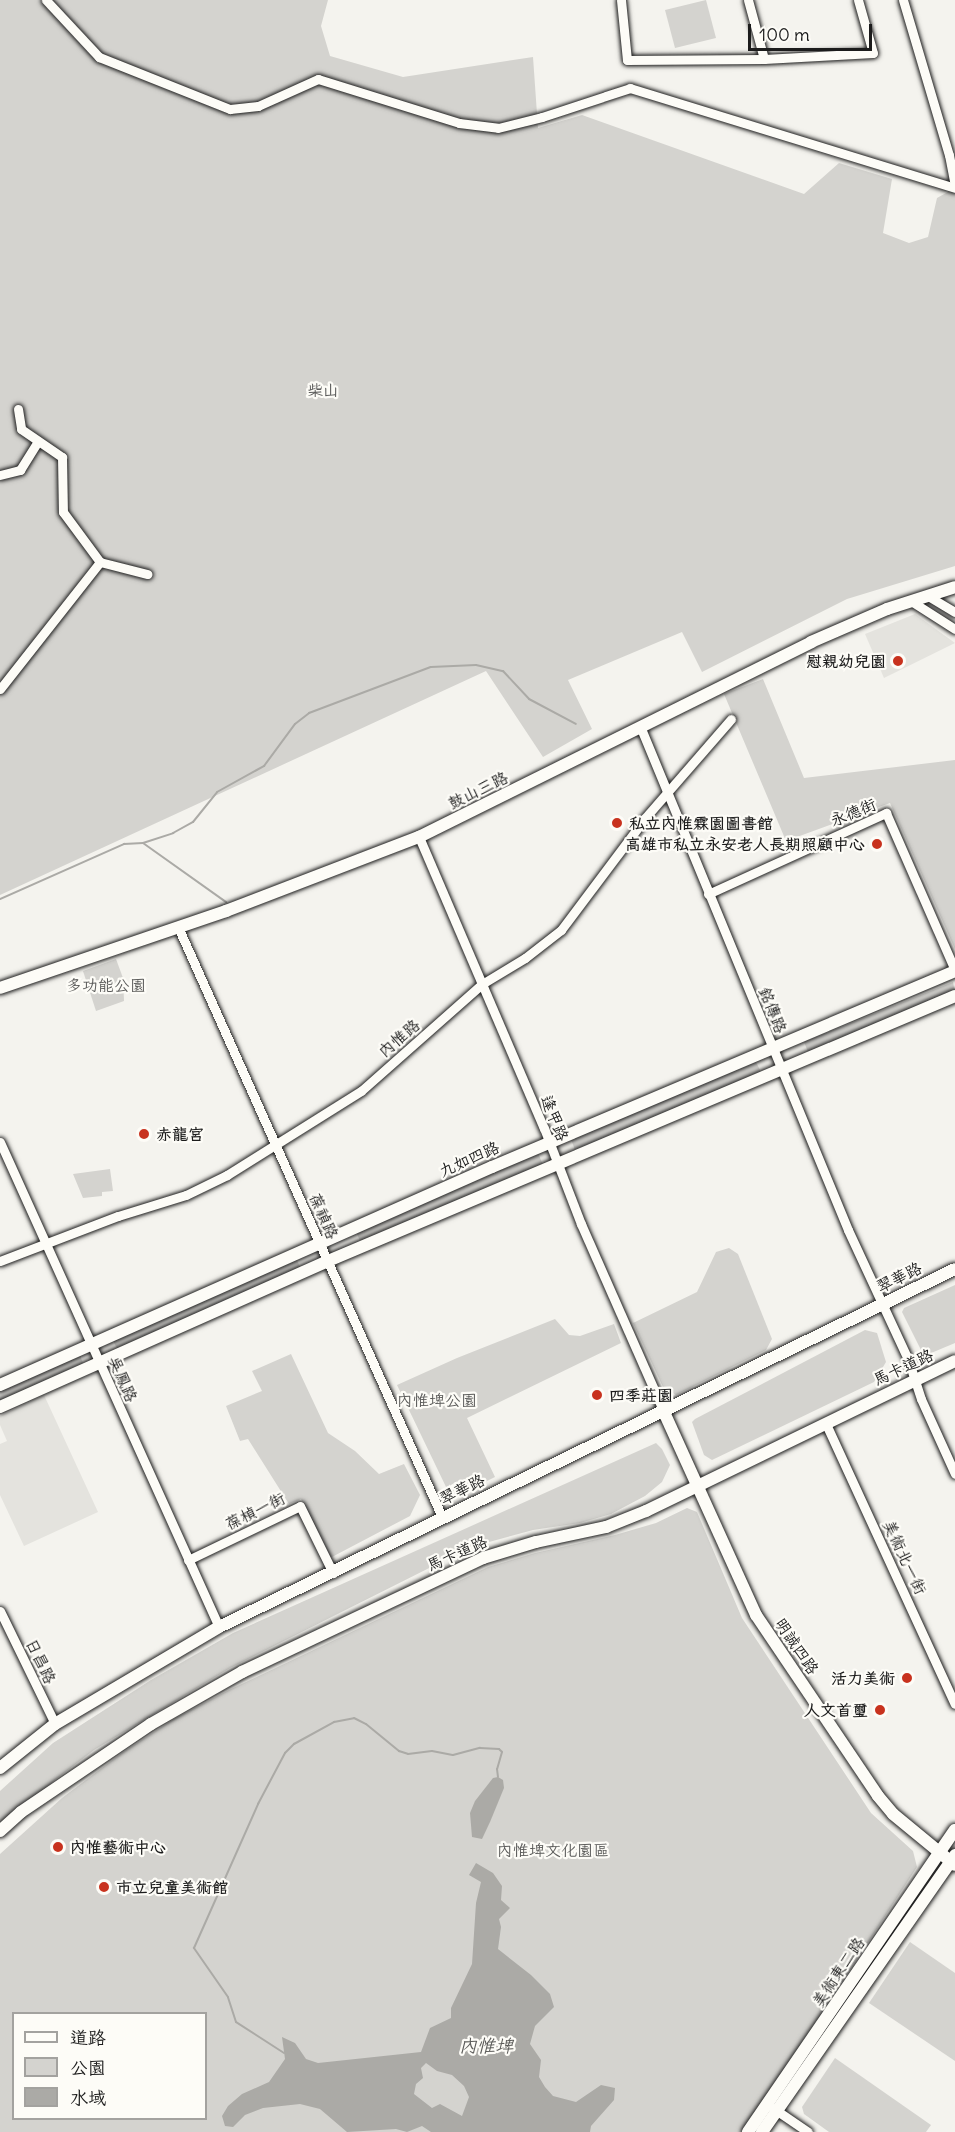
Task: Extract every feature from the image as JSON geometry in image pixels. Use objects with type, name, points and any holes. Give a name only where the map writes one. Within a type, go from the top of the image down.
[{"type":"street","points":[[46,0],[99,57],[230,109],[258,106],[318,79],[459,123],[498,128],[542,117],[630,88],[955,187],[949,155],[903,0]]},
{"type":"street","points":[[621,0],[627,60],[764,59],[873,53],[858,0]]},
{"type":"street","points":[[748,0],[764,59]]},
{"type":"street","points":[[18,409],[21,429],[62,457],[63,512],[100,562],[147,574]]},
{"type":"street","points":[[0,475],[20,470],[38,441]]},
{"type":"street","points":[[0,689],[100,562]]},
{"type":"street","name":"鼓山三路","points":[[0,988],[309,880],[418,837],[821,637],[911,601],[955,587]]},
{"type":"street","points":[[928,596],[955,612]]},
{"type":"street","points":[[911,601],[955,629]]},
{"type":"street","name":"內惟路","points":[[0,1261],[118,1216],[186,1195],[227,1175],[362,1091],[482,984],[525,958],[561,930],[667,792],[730,719]]},
{"type":"street","name":"銘傳路","points":[[640,726],[851,1237],[955,1474]]},
{"type":"street","name":"永德街","points":[[708,894],[886,813],[955,971]]},
{"type":"street","name":"逢甲路","points":[[418,837],[663,1410]]},
{"type":"street","name":"葆禎路","points":[[178,927],[442,1517]]},
{"type":"street","name":"九如四路","points":[[0,1385],[550,1143],[955,971]]},
{"type":"street","points":[[0,1407],[328,1261],[955,996]]},
{"type":"street","name":"吳鳳路","points":[[0,1143],[219,1627]]},
{"type":"street","name":"翠華路","points":[[0,1768],[55,1724],[219,1627],[955,1269]]},
{"type":"street","name":"馬卡道路","points":[[0,1831],[21,1812],[151,1724],[242,1672],[483,1558],[526,1545],[606,1527],[646,1511],[955,1361]]},
{"type":"street","name":"明誠四路","points":[[663,1410],[756,1615],[878,1796],[893,1814],[939,1853],[954,1861]]},
{"type":"street","name":"美術北一街","points":[[826,1424],[955,1704]]},
{"type":"street","name":"葆楨一街","points":[[188,1560],[300,1506],[333,1573]]},
{"type":"street","name":"日昌路","points":[[0,1611],[55,1724]]},
{"type":"street","name":"美術東二路","points":[[762,2132],[773,2107],[955,1830]]},
{"type":"street","name":"美術東二路","points":[[748,2132],[773,2107],[954,1861]]},
{"type":"street","points":[[773,2107],[808,2132]]},
{"type":"shaded area","name":"慰親幼兒園","points":[[915,614],[955,643],[884,678],[865,634]]},
{"type":"shaded area","points":[[44,1395],[98,1512],[24,1546],[0,1495],[0,1444],[7,1441],[0,1425],[0,1416]]},
{"type":"green space","name":"柴山","points":[[0,0],[328,0],[321,26],[330,56],[403,77],[533,57],[538,128],[582,115],[804,194],[839,163],[892,179],[883,233],[909,243],[928,237],[937,198],[955,188],[955,566],[847,599],[702,672],[682,632],[568,680],[592,729],[543,757],[486,671],[0,895]]},
{"type":"green space","points":[[706,0],[716,38],[675,48],[665,10]]},
{"type":"green space","points":[[763,679],[804,778],[955,760],[955,949],[890,803],[786,841],[724,694]]},
{"type":"green space","name":"多功能公園","points":[[116,959],[123,978],[124,1001],[96,1011],[83,971]]},
{"type":"green space","points":[[953,982],[955,993],[808,1052],[804,1042]]},
{"type":"green space","points":[[756,1062],[761,1072],[575,1150],[571,1139]]},
{"type":"green space","points":[[538,1153],[543,1165],[361,1243],[356,1232]]},
{"type":"green space","points":[[110,1169],[113,1191],[102,1192],[102,1196],[83,1198],[73,1174]]},
{"type":"green space","points":[[729,1248],[738,1254],[772,1339],[766,1350],[676,1395],[663,1387],[633,1323],[697,1292],[716,1252]]},
{"type":"green space","points":[[296,1258],[300,1267],[117,1349],[113,1340]]},
{"type":"green space","points":[[955,1285],[955,1343],[924,1356],[902,1312],[904,1308]]},
{"type":"green space","name":"內惟埤公園","points":[[555,1319],[569,1335],[580,1336],[614,1324],[621,1343],[467,1418],[495,1477],[461,1494],[454,1494],[447,1489],[397,1385]]},
{"type":"green space","points":[[865,1330],[877,1333],[886,1362],[874,1382],[712,1460],[704,1455],[692,1422],[695,1419]]},
{"type":"green space","points":[[79,1353],[83,1363],[0,1401],[0,1389]]},
{"type":"green space","points":[[291,1354],[328,1433],[355,1451],[379,1474],[404,1464],[420,1495],[410,1516],[330,1558],[301,1499],[289,1504],[248,1439],[240,1441],[226,1406],[262,1391],[252,1371]]},
{"type":"green space","points":[[656,1443],[662,1449],[670,1465],[662,1482],[645,1496],[611,1514],[580,1523],[533,1530],[471,1547],[230,1668],[94,1750],[56,1779],[0,1828],[0,1791],[53,1743],[151,1680],[233,1633]]},
{"type":"green space","name":"內惟埤文化園區","points":[[687,1508],[697,1512],[742,1618],[871,1813],[913,1851],[917,1867],[813,2027],[741,2132],[0,2132],[0,1854],[62,1798],[122,1753],[174,1719],[229,1690],[488,1567],[535,1553],[656,1523]]},
{"type":"green space","points":[[910,1942],[955,1973],[955,2061],[869,2003]]},
{"type":"green space","points":[[835,2058],[931,2125],[926,2132],[829,2132],[804,2114],[802,2107]]},
{"type":"water","points":[[498,1777],[503,1780],[504,1788],[490,1822],[482,1839],[472,1837],[470,1813],[475,1801],[493,1778]]},
{"type":"water","name":"內惟埤","points":[[476,1863],[493,1873],[502,1886],[501,1900],[510,1908],[499,1919],[501,1927],[498,1949],[531,1975],[550,1994],[554,2007],[535,2026],[530,2044],[541,2060],[539,2077],[545,2087],[553,2096],[576,2102],[601,2085],[615,2088],[614,2100],[591,2126],[590,2132],[431,2132],[422,2126],[407,2132],[396,2129],[347,2132],[320,2109],[300,2104],[263,2108],[245,2115],[233,2127],[225,2126],[222,2116],[228,2106],[242,2094],[269,2082],[285,2059],[282,2037],[295,2043],[306,2059],[318,2063],[421,2052],[430,2028],[451,2018],[451,2008],[472,1964],[476,1903],[481,1882],[469,1875]],"holes":[[[426,2063],[437,2071],[452,2075],[464,2086],[469,2097],[462,2116],[440,2104],[432,2108],[414,2094],[416,2084],[423,2078],[421,2068]]]},
{"type":"waterway","points":[[0,899],[124,844],[143,843],[173,833],[193,822],[217,792],[264,766],[295,724],[309,713],[431,667],[476,665],[503,671],[529,699],[576,724]]},
{"type":"waterway","points":[[143,843],[226,902]]},
{"type":"waterway","points":[[284,2053],[236,2022],[228,1997],[194,1948],[258,1804],[285,1753],[294,1744],[334,1722],[354,1718],[366,1724],[399,1751],[408,1754],[432,1751],[453,1755],[480,1748],[499,1749],[502,1752],[497,1769],[498,1777]]},
{"type":"place","name":"慰親幼兒園","points":[[898,661]]},
{"type":"place","name":"私立內惟霖園圖書館","points":[[617,823]]},
{"type":"place","name":"高雄市私立永安老人長期照顧中心","points":[[877,844]]},
{"type":"place","name":"赤龍宮","points":[[144,1134]]},
{"type":"place","name":"四季莊園","points":[[597,1395]]},
{"type":"place","name":"活力美術","points":[[907,1678]]},
{"type":"place","name":"人文首璽","points":[[880,1710]]},
{"type":"place","name":"內惟藝術中心","points":[[58,1847]]},
{"type":"place","name":"市立兒童美術館","points":[[104,1887]]}]
